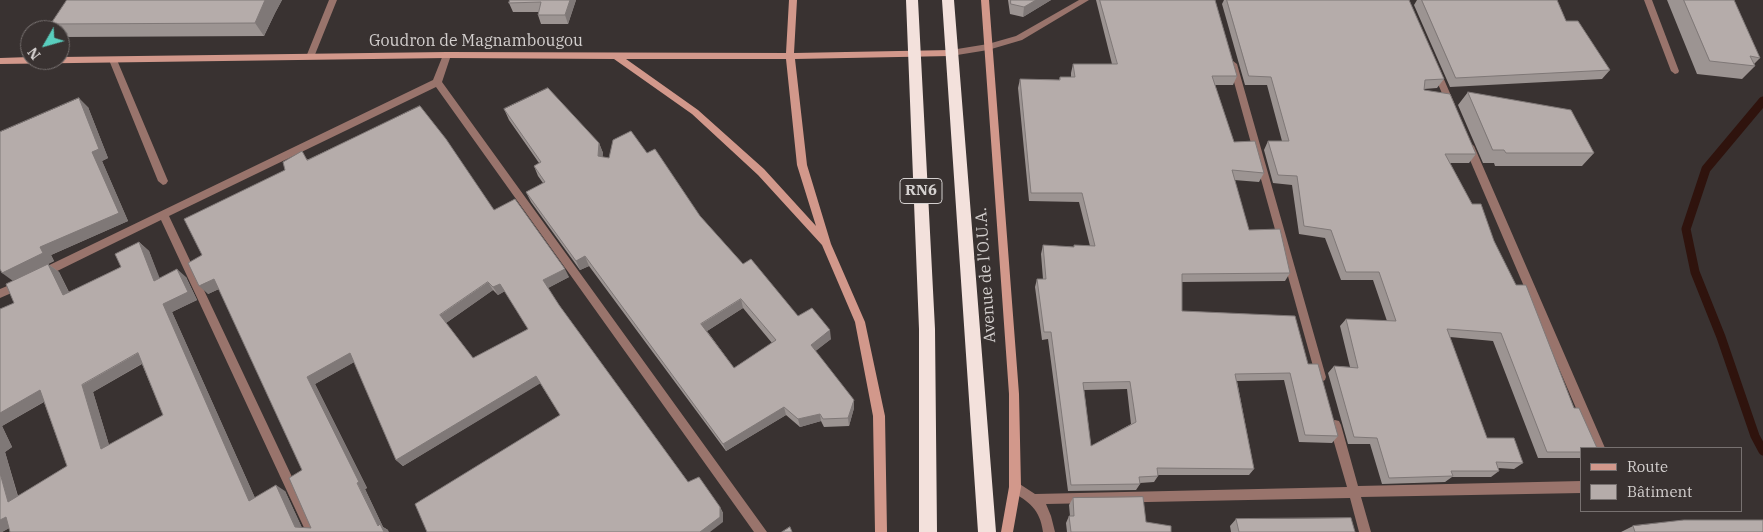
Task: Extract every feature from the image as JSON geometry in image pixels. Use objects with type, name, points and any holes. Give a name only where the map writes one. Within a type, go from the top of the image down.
[{"type":"highway","name":"RN6","points":[[912,0],[927,329],[928,532]]},
{"type":"highway","name":"Avenue de l'O.U.A.","points":[[948,0],[987,532]]},
{"type":"street","points":[[310,57],[333,0]]},
{"type":"street","points":[[794,0],[790,56],[802,165],[826,244],[860,322],[879,416],[881,532]]},
{"type":"street","name":"Avenue de l'O.U.A.","points":[[985,0],[1014,394],[1015,487],[1007,532]]},
{"type":"street","points":[[951,53],[988,47],[1018,38],[1085,0]]},
{"type":"street","points":[[1648,0],[1675,71]]},
{"type":"street","name":"Goudron de Magnambougou","points":[[0,61],[447,55],[790,56],[951,53]]},
{"type":"street","points":[[0,294],[437,82],[447,55]]},
{"type":"street","points":[[616,56],[695,112],[761,172],[826,244]]},
{"type":"street","points":[[1231,57],[1324,388]]},
{"type":"street","points":[[113,60],[164,182]]},
{"type":"street","points":[[1434,64],[1457,119]]},
{"type":"street","points":[[437,82],[761,532]]},
{"type":"street","points":[[1465,137],[1599,447]]},
{"type":"street","points":[[164,214],[312,532]]},
{"type":"street","points":[[1332,416],[1365,532]]},
{"type":"street","points":[[1015,487],[1036,499],[1580,487]]},
{"type":"street","points":[[1036,499],[1048,521],[1049,532]]},
{"type":"building","points":[[67,0],[265,0],[255,23],[70,24],[70,20],[54,20]]},
{"type":"building","points":[[510,0],[570,0],[565,15],[538,15],[541,2],[509,3]]},
{"type":"building","points":[[1011,0],[1036,0],[1024,7],[1011,4]]},
{"type":"building","points":[[1100,0],[1215,0],[1237,76],[1212,76],[1234,142],[1255,141],[1264,173],[1232,170],[1249,230],[1280,229],[1290,273],[1182,274],[1182,311],[1295,316],[1308,364],[1318,364],[1338,436],[1305,435],[1290,373],[1235,374],[1254,469],[1157,468],[1158,476],[1139,477],[1140,484],[1071,485],[1051,332],[1044,332],[1037,279],[1046,279],[1043,245],[1095,246],[1082,193],[1031,193],[1020,79],[1060,80],[1060,77],[1075,77],[1073,64],[1117,64]],"holes":[[[1130,382],[1136,422],[1091,446],[1083,383]]]},
{"type":"building","points":[[1227,0],[1409,0],[1444,79],[1425,80],[1424,90],[1450,94],[1476,154],[1445,154],[1472,204],[1481,204],[1494,241],[1516,285],[1526,285],[1574,408],[1579,408],[1597,447],[1580,447],[1580,452],[1547,452],[1501,333],[1447,329],[1487,438],[1514,438],[1523,463],[1496,462],[1499,471],[1451,471],[1453,476],[1389,478],[1377,438],[1354,437],[1334,366],[1358,368],[1346,319],[1396,321],[1379,272],[1346,272],[1331,230],[1304,226],[1297,176],[1278,175],[1268,141],[1289,141],[1271,77],[1249,76]]},
{"type":"building","points":[[1422,0],[1557,0],[1566,21],[1578,21],[1610,70],[1456,78]]},
{"type":"building","points":[[1684,0],[1734,0],[1760,58],[1750,56],[1755,66],[1710,61]]},
{"type":"building","points":[[548,88],[599,143],[598,156],[609,158],[613,140],[631,131],[647,153],[655,149],[700,216],[743,264],[751,259],[798,316],[812,308],[830,330],[811,345],[854,400],[848,418],[823,419],[820,414],[798,419],[784,407],[723,444],[585,256],[576,261],[526,192],[545,182],[534,166],[541,162],[504,109]],"holes":[[[741,299],[776,340],[734,368],[701,324]]]},
{"type":"building","points":[[1468,92],[1571,110],[1594,153],[1506,153],[1504,150],[1493,150]]},
{"type":"building","points":[[79,98],[99,149],[92,152],[119,213],[40,247],[43,253],[2,273],[0,269],[0,132]]},
{"type":"building","points":[[420,106],[446,139],[494,210],[515,199],[565,269],[543,280],[559,305],[688,482],[699,477],[720,507],[720,517],[700,532],[427,532],[415,504],[560,415],[536,376],[396,460],[350,353],[307,377],[359,482],[357,483],[378,526],[380,524],[384,532],[10,532],[6,517],[0,520],[0,473],[8,502],[67,466],[40,390],[0,413],[0,309],[14,303],[6,284],[48,264],[63,295],[121,267],[115,254],[139,242],[154,281],[177,269],[188,292],[163,304],[249,501],[276,485],[295,527],[311,528],[289,478],[302,470],[214,279],[199,286],[188,263],[202,255],[184,219],[285,170],[283,162],[302,151],[307,160]],"holes":[[[488,282],[493,287],[500,284],[528,329],[473,358],[440,315]],[[138,353],[163,415],[101,449],[82,385]]]},
{"type":"building","points":[[1143,497],[1146,522],[1171,526],[1171,532],[1071,532],[1069,516],[1074,516],[1073,498]]},
{"type":"building","points":[[1351,518],[1355,532],[1239,532],[1236,519]]},
{"type":"building","points":[[1684,520],[1763,520],[1763,532],[1635,532],[1633,526]]},
{"type":"building","points":[[790,527],[792,532],[782,532]]},
{"type":"waterway","points":[[1763,101],[1706,169],[1686,229],[1695,272],[1721,337],[1755,436],[1763,451]]}]
